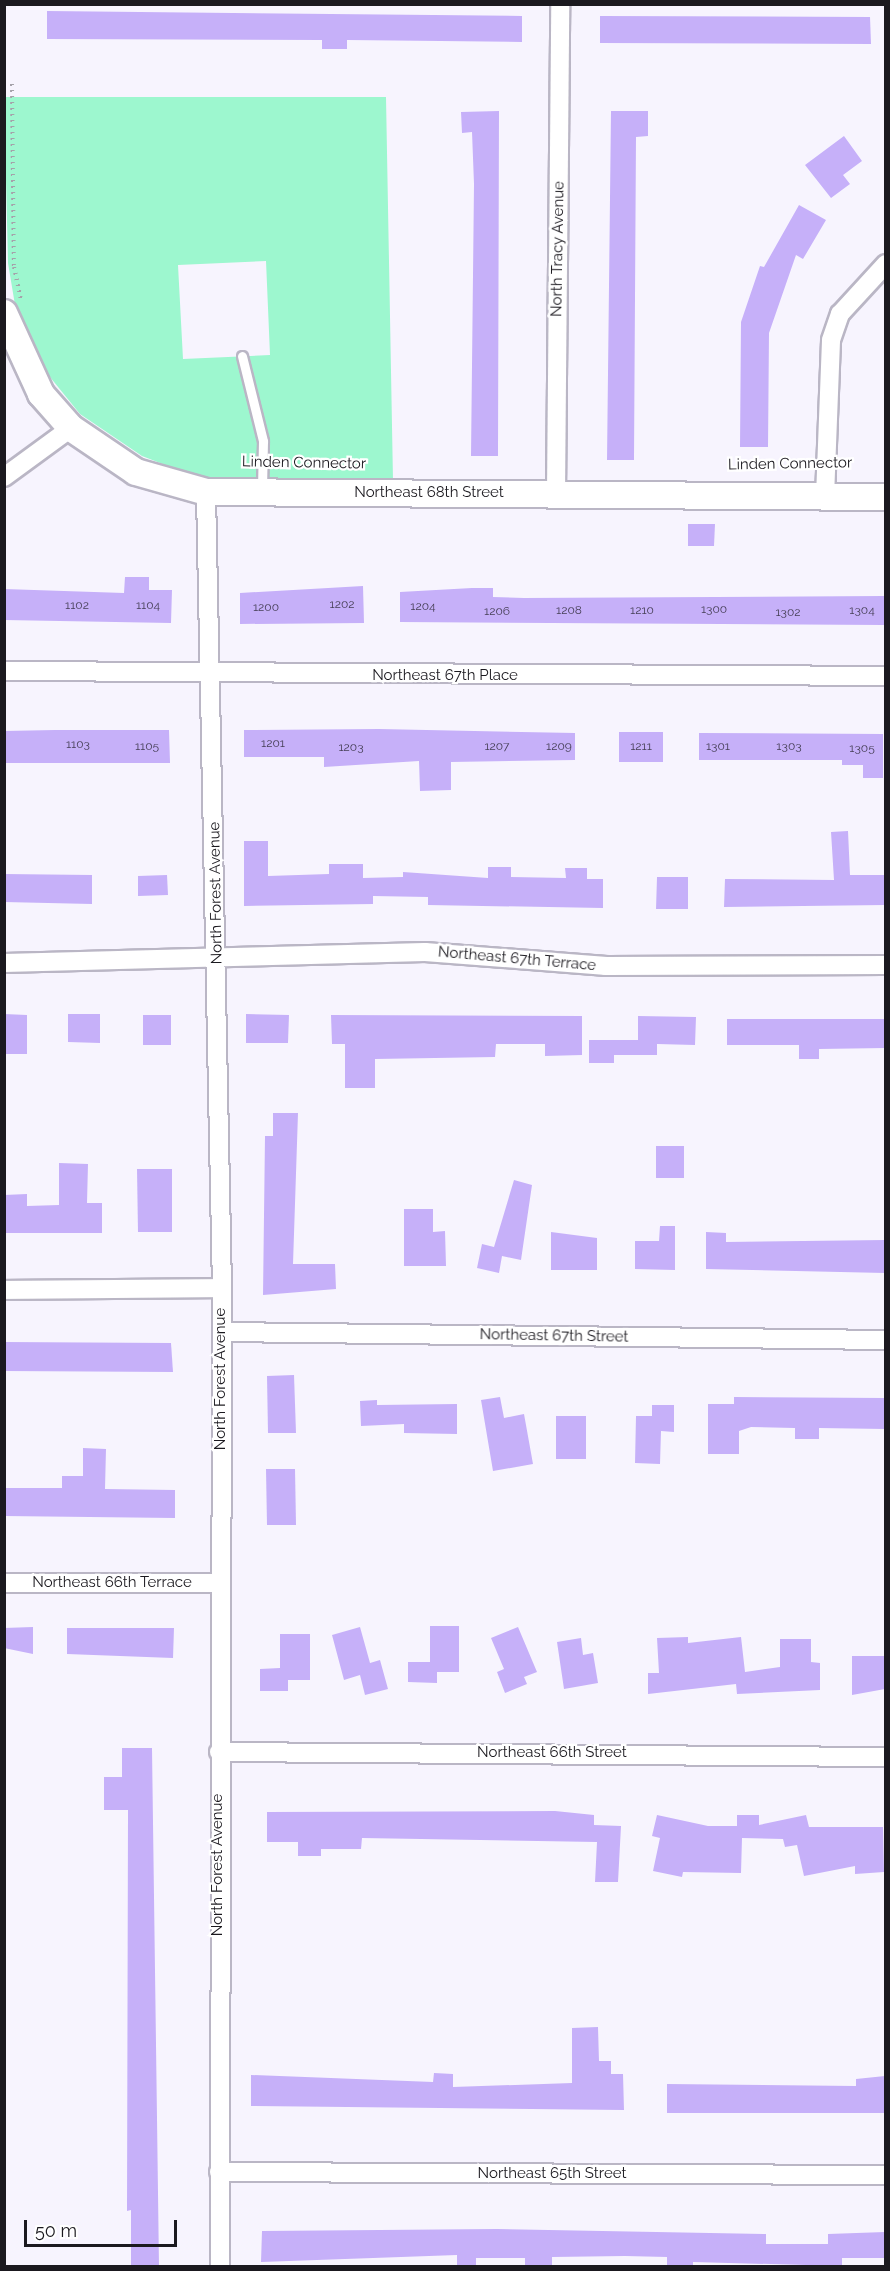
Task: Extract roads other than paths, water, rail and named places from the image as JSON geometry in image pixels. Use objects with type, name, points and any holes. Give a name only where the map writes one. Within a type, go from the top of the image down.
[{"type":"street","name":"North Tracy Avenue","points":[[556,494],[560,4]]},
{"type":"street","points":[[825,497],[831,340],[840,314],[885,264]]},
{"type":"street","name":"Northeast 68th Street","points":[[14,311],[41,394],[71,428],[136,472],[206,492],[885,497]]},
{"type":"street","points":[[4,477],[71,428]]},
{"type":"street","name":"North Forest Avenue","points":[[206,492],[212,674],[222,1288],[219,1752],[220,2266]]},
{"type":"street","name":"Northeast 67th Place","points":[[4,671],[212,674],[885,676]]},
{"type":"street","name":"Northeast 67th Terrace","points":[[4,963],[217,960],[425,952],[606,966],[885,965]]},
{"type":"street","points":[[4,1290],[222,1288]]},
{"type":"street","name":"Northeast 67th Street","points":[[222,1332],[885,1340]]},
{"type":"street","name":"Northeast 66th Terrace","points":[[4,1583],[220,1583]]},
{"type":"street","name":"Northeast 66th Street","points":[[219,1752],[885,1757]]},
{"type":"street","name":"Northeast 65th Street","points":[[219,2172],[885,2175]]},
{"type":"lane","points":[[242,356],[263,441],[262,493]]}]
